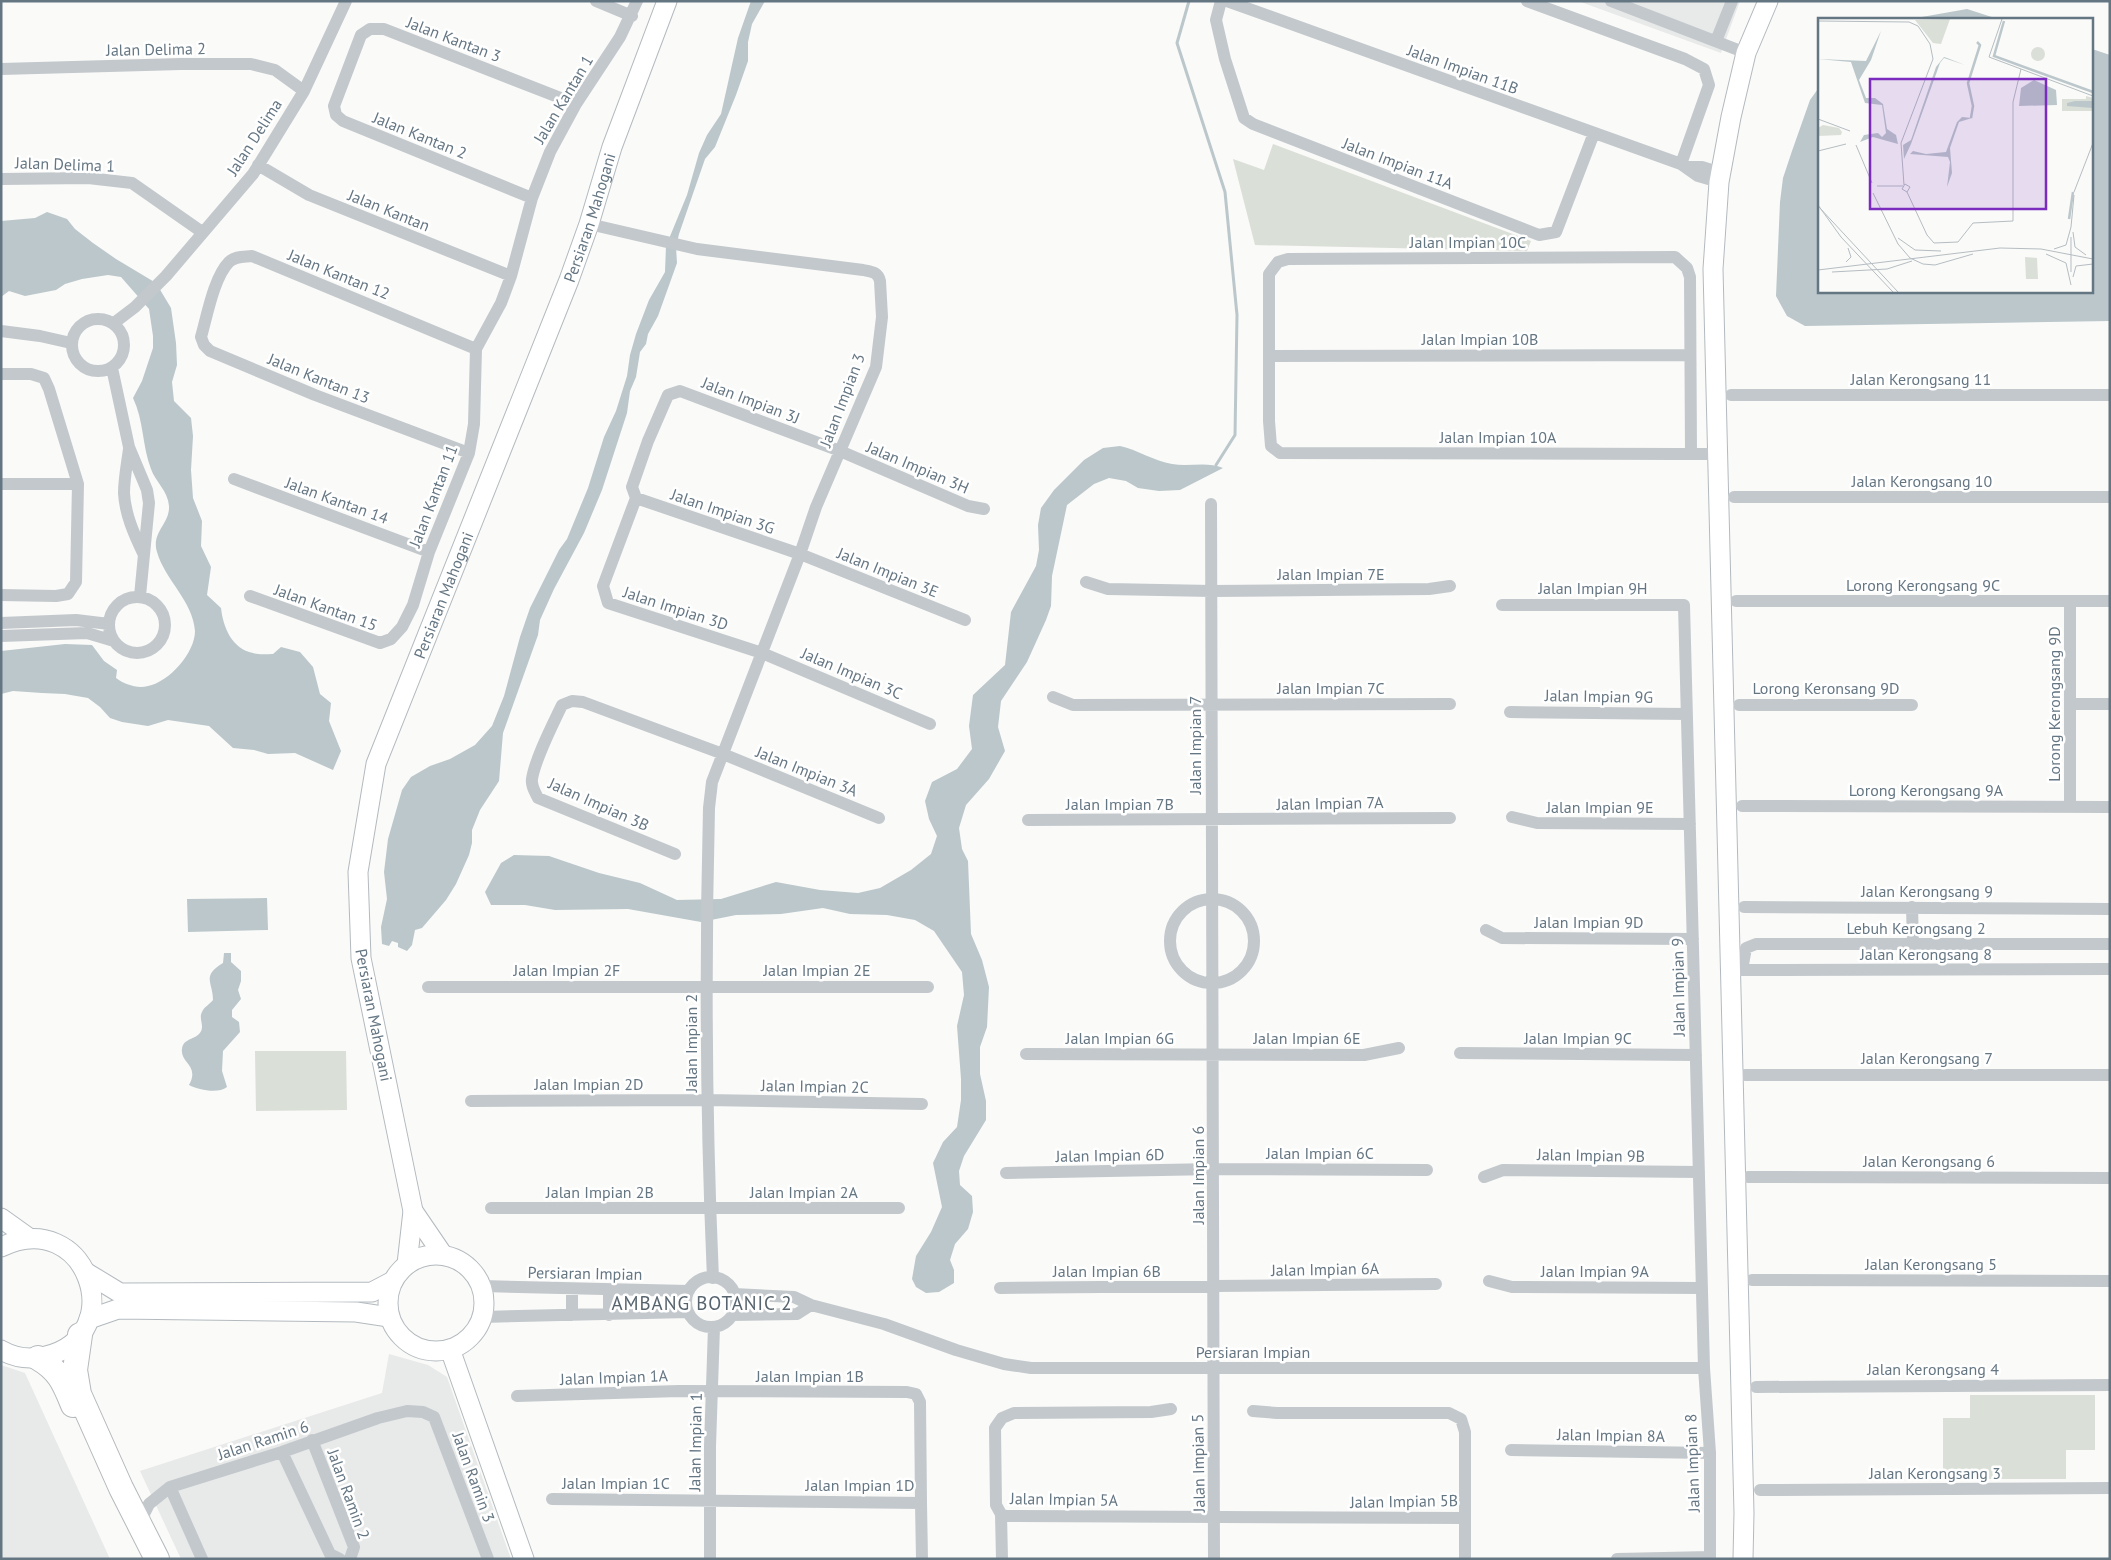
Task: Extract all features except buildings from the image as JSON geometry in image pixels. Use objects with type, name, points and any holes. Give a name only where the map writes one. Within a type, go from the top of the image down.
[{"type":"highway","points":[[84,1327],[75,1370],[79,1394],[121,1488],[157,1559]]},
{"type":"highway","points":[[38,1358],[56,1370],[66,1386],[138,1559]]},
{"type":"street","name":"Jalan Delima","points":[[114,323],[135,307],[166,276],[258,165],[304,91],[346,1]]},
{"type":"street","points":[[596,1],[632,16]]},
{"type":"street","name":"Jalan Kantan 1","points":[[511,276],[532,198],[555,142],[576,104],[620,38],[632,16],[637,1]]},
{"type":"street","name":"Persiaran Mahogani","points":[[413,1212],[361,958],[358,872],[376,764],[569,280],[589,224],[612,147],[667,1]]},
{"type":"street","name":"Jalan Impian 11A","points":[[1221,1],[1216,20],[1225,59],[1244,118],[1253,124],[1539,235],[1556,232],[1594,133]]},
{"type":"street","name":"Jalan Impian 11B","points":[[1227,1],[1684,166],[1698,176],[1720,178]]},
{"type":"street","points":[[1528,1],[1684,59],[1704,69],[1710,85],[1684,166]]},
{"type":"street","points":[[1611,1],[1746,53]]},
{"type":"street","points":[[1716,41],[1732,1]]},
{"type":"street","points":[[1743,1559],[1744,1513],[1713,269],[1720,178],[1731,117],[1746,53],[1768,1]]},
{"type":"street","name":"Jalan Kantan 3","points":[[346,75],[361,34],[370,29],[384,29],[576,104]]},
{"type":"street","name":"Jalan Delima 2","points":[[1,69],[251,64],[275,70],[304,91]]},
{"type":"street","name":"Jalan Kantan 2","points":[[346,75],[334,106],[336,115],[343,121],[532,198]]},
{"type":"street","name":"Jalan Kantan","points":[[258,165],[309,196],[511,276]]},
{"type":"street","name":"Jalan Delima 1","points":[[1,179],[88,178],[132,183],[202,232]]},
{"type":"street","name":"Jalan Impian 3","points":[[589,224],[697,249],[863,270],[878,275],[882,317],[876,367],[816,507],[800,554],[712,782],[709,808]]},
{"type":"street","name":"Jalan Kantan 12","points":[[211,300],[221,273],[230,261],[238,257],[252,256],[476,349]]},
{"type":"street","name":"Jalan Impian 10C","points":[[1269,356],[1269,274],[1278,262],[1288,259],[1675,257],[1687,268],[1690,277],[1690,355]]},
{"type":"street","name":"Jalan Kantan 11","points":[[392,639],[402,627],[412,605],[429,552],[469,453],[474,424],[476,349],[501,303],[511,276]]},
{"type":"street","name":"Jalan Kantan 13","points":[[211,300],[201,336],[204,345],[210,351],[315,395],[469,453]]},
{"type":"street","points":[[96,318],[114,323],[124,338],[125,346],[123,355],[118,363],[104,371],[88,370],[75,359],[71,343],[79,326],[96,318]]},
{"type":"street","points":[[1,331],[40,336],[71,343]]},
{"type":"street","points":[[1690,355],[1691,454]]},
{"type":"street","name":"Jalan Impian 10B","points":[[1269,356],[1690,355]]},
{"type":"street","name":"Jalan Impian 10A","points":[[1269,356],[1271,446],[1280,453],[1717,454]]},
{"type":"street","points":[[112,368],[129,447],[146,490],[149,503],[140,596]]},
{"type":"street","points":[[1,374],[31,374],[44,378],[49,388],[78,484],[76,582],[68,594],[56,596],[1,595]]},
{"type":"street","name":"Jalan Impian 3J","points":[[636,498],[632,487],[648,441],[668,396],[680,390],[840,451]]},
{"type":"street","name":"Jalan Kerongsang 11","points":[[1732,395],[2110,394]]},
{"type":"street","points":[[129,447],[124,492],[125,500],[131,528],[143,554]]},
{"type":"street","name":"Jalan Impian 3H","points":[[840,451],[968,506],[984,509]]},
{"type":"street","name":"Jalan Kantan 14","points":[[234,479],[429,552]]},
{"type":"street","points":[[1,484],[78,484]]},
{"type":"street","name":"Jalan Kerongsang 10","points":[[1734,497],[2110,497]]},
{"type":"street","name":"Jalan Impian 3D","points":[[636,498],[616,546],[603,586],[608,603],[762,653]]},
{"type":"street","name":"Jalan Impian 3G","points":[[636,498],[800,554]]},
{"type":"street","name":"Jalan Impian 7","points":[[1211,504],[1212,983]]},
{"type":"street","name":"Jalan Impian 3E","points":[[800,554],[965,620]]},
{"type":"street","name":"Jalan Impian 7E","points":[[1086,582],[1108,588],[1212,591],[1429,589],[1450,586]]},
{"type":"street","points":[[140,596],[157,604],[163,612],[166,621],[165,631],[155,647],[137,653],[120,647],[114,641],[109,624],[110,615],[115,607],[130,597],[140,596]]},
{"type":"street","name":"Jalan Kantan 15","points":[[250,596],[366,640],[380,644],[392,639]]},
{"type":"street","name":"Lorong Kerongsang 9C","points":[[1736,601],[2110,601]]},
{"type":"street","name":"Lorong Kerongsang 9D","points":[[2070,601],[2070,807]]},
{"type":"street","name":"Jalan Impian 9H","points":[[1502,605],[1684,605]]},
{"type":"street","name":"Jalan Impian 9","points":[[1684,605],[1704,1368]]},
{"type":"street","points":[[1,623],[76,620],[109,624]]},
{"type":"street","points":[[1,636],[88,633],[114,641]]},
{"type":"street","name":"Jalan Impian 3C","points":[[762,653],[930,724]]},
{"type":"street","name":"Jalan Impian 7C","points":[[1053,697],[1073,705],[1450,704]]},
{"type":"street","name":"Jalan Impian 3B","points":[[675,854],[538,798],[532,780],[543,747],[562,705],[572,701],[583,702],[724,754]]},
{"type":"street","points":[[2070,704],[2110,704]]},
{"type":"street","name":"Lorong Keronsang 9D","points":[[1739,705],[1912,705]]},
{"type":"street","name":"Jalan Impian 9G","points":[[1510,712],[1687,714]]},
{"type":"street","name":"Jalan Impian 3A","points":[[724,754],[879,818]]},
{"type":"street","name":"Lorong Kerongsang 9A","points":[[1742,806],[2110,807]]},
{"type":"street","name":"Jalan Impian 2","points":[[709,808],[707,986],[710,1209],[713,1278]]},
{"type":"street","name":"Jalan Impian 9E","points":[[1512,817],[1537,823],[1690,824]]},
{"type":"street","name":"Jalan Impian 7A","points":[[1211,820],[1450,818]]},
{"type":"street","name":"Jalan Impian 7B","points":[[1028,820],[1211,820]]},
{"type":"street","points":[[1212,900],[1223,901],[1235,906],[1245,915],[1252,927],[1254,940],[1253,953],[1242,970],[1226,981],[1212,983],[1198,981],[1186,974],[1176,963],[1171,950],[1170,936],[1175,922],[1184,911],[1196,903],[1212,900]]},
{"type":"street","name":"Jalan Kerongsang 9","points":[[1744,907],[2110,909]]},
{"type":"street","points":[[1912,907],[1912,944]]},
{"type":"street","name":"Jalan Impian 9D","points":[[1486,930],[1502,938],[1693,938]]},
{"type":"street","name":"Lebuh Kerongsang 2","points":[[1742,970],[1746,948],[1756,944],[2110,944]]},
{"type":"street","name":"Jalan Kerongsang 8","points":[[1742,970],[2110,970]]},
{"type":"street","name":"Jalan Impian 6","points":[[1212,983],[1214,1054],[1214,1368]]},
{"type":"street","name":"Jalan Impian 2F","points":[[428,987],[707,986]]},
{"type":"street","name":"Jalan Impian 2E","points":[[707,986],[928,987]]},
{"type":"street","name":"Jalan Impian 6E","points":[[1214,1054],[1364,1054],[1400,1048]]},
{"type":"street","name":"Jalan Impian 9C","points":[[1460,1053],[1696,1055]]},
{"type":"street","name":"Jalan Impian 6G","points":[[1026,1054],[1214,1054]]},
{"type":"street","name":"Jalan Kerongsang 7","points":[[1745,1075],[2110,1075]]},
{"type":"street","name":"Jalan Impian 2D","points":[[471,1101],[708,1100]]},
{"type":"street","name":"Jalan Impian 2C","points":[[708,1100],[922,1104]]},
{"type":"street","name":"Jalan Impian 6C","points":[[1214,1169],[1427,1170]]},
{"type":"street","name":"Jalan Impian 6D","points":[[1006,1173],[1214,1169]]},
{"type":"street","name":"Jalan Impian 9B","points":[[1484,1177],[1503,1170],[1699,1172]]},
{"type":"street","name":"Jalan Kerongsang 6","points":[[1748,1177],[2110,1178]]},
{"type":"street","name":"Jalan Impian 2B","points":[[491,1208],[710,1209]]},
{"type":"street","name":"Jalan Impian 2A","points":[[710,1209],[899,1208]]},
{"type":"street","points":[[413,1212],[443,1256]]},
{"type":"street","points":[[407,1264],[413,1212]]},
{"type":"street","points":[[1,1218],[29,1238]]},
{"type":"street","points":[[1,1247],[13,1241],[29,1238],[44,1239],[57,1244],[74,1256],[87,1273],[92,1288],[92,1304],[84,1327],[68,1346],[54,1354],[38,1358],[22,1358],[1,1350]]},
{"type":"street","points":[[87,1273],[120,1293],[372,1292],[393,1281],[407,1264],[418,1258],[443,1256],[453,1258],[470,1269],[482,1286],[484,1302],[478,1328],[461,1344],[450,1349],[435,1351],[420,1349],[406,1342],[396,1330],[389,1317],[387,1305],[393,1281]]},
{"type":"street","points":[[713,1278],[726,1283],[734,1294],[736,1301],[732,1315],[721,1325],[714,1327],[708,1327],[696,1322],[688,1312],[686,1302],[688,1291],[701,1279],[713,1278]]},
{"type":"street","name":"Jalan Kerongsang 5","points":[[1752,1280],[2110,1281]]},
{"type":"street","name":"Jalan Impian 9A","points":[[1489,1281],[1512,1287],[1702,1288]]},
{"type":"street","name":"Jalan Impian 6A","points":[[1214,1287],[1436,1284]]},
{"type":"street","name":"Persiaran Impian","points":[[482,1286],[572,1290],[688,1291]]},
{"type":"street","name":"Jalan Impian 6B","points":[[1000,1288],[1214,1287]]},
{"type":"street","points":[[572,1290],[572,1316]]},
{"type":"street","points":[[609,1290],[609,1316]]},
{"type":"street","name":"Persiaran Impian","points":[[734,1294],[794,1297],[811,1306],[884,1324],[932,1342],[1004,1364],[1031,1368],[1704,1368]]},
{"type":"street","points":[[732,1315],[797,1314],[811,1306]]},
{"type":"street","points":[[84,1327],[118,1309],[356,1312],[389,1317]]},
{"type":"street","points":[[482,1317],[609,1316],[688,1312]]},
{"type":"street","name":"Jalan Impian 1","points":[[710,1559],[714,1327]]},
{"type":"street","points":[[450,1349],[524,1559]]},
{"type":"street","name":"Jalan Impian 5","points":[[1214,1368],[1214,1559]]},
{"type":"street","name":"Jalan Impian 8","points":[[1617,1559],[1710,1557],[1710,1452],[1704,1368]]},
{"type":"street","name":"Jalan Kerongsang 4","points":[[1756,1387],[2110,1385]]},
{"type":"street","name":"Jalan Impian 1B","points":[[712,1391],[908,1392]]},
{"type":"street","name":"Jalan Impian 1A","points":[[517,1396],[712,1391]]},
{"type":"street","name":"Jalan Impian 1D","points":[[710,1500],[921,1503],[920,1402],[916,1394],[908,1392]]},
{"type":"street","name":"Jalan Impian 5A","points":[[1172,1409],[1151,1412],[1014,1413],[1002,1418],[995,1428],[996,1505],[1001,1514],[1006,1516],[1215,1518]]},
{"type":"street","name":"Jalan Ramin 6","points":[[145,1535],[144,1514],[149,1504],[170,1487],[282,1452],[378,1418],[407,1411],[423,1412]]},
{"type":"street","name":"Jalan Impian 5B","points":[[1215,1518],[1465,1518],[1465,1432],[1461,1419],[1449,1413],[1277,1413],[1253,1411]]},
{"type":"street","name":"Jalan Ramin 3","points":[[423,1412],[434,1417],[488,1559]]},
{"type":"street","name":"Jalan Ramin 2","points":[[312,1440],[354,1547],[350,1559]]},
{"type":"street","name":"Jalan Impian 8A","points":[[1511,1450],[1710,1452]]},
{"type":"street","name":"Jalan Ramin 2","points":[[282,1452],[330,1554],[340,1559]]},
{"type":"street","points":[[170,1487],[202,1559]]},
{"type":"street","name":"Jalan Kerongsang 3","points":[[1760,1490],[2110,1488]]},
{"type":"street","name":"Jalan Impian 1C","points":[[552,1499],[710,1500]]},
{"type":"street","points":[[921,1503],[922,1559]]},
{"type":"street","points":[[1001,1514],[1002,1559]]},
{"type":"street","points":[[1465,1518],[1466,1559]]},
{"type":"shaded area","points":[[751,1],[765,1],[752,24],[748,42],[748,61],[715,147],[705,159],[679,234],[676,247],[677,263],[658,316],[648,334],[646,344],[640,352],[636,377],[630,391],[627,413],[602,490],[584,533],[540,620],[538,635],[503,733],[499,781],[480,810],[472,830],[472,843],[469,855],[456,884],[446,900],[422,928],[415,930],[412,945],[407,951],[398,947],[398,943],[392,941],[389,946],[382,944],[381,927],[387,899],[384,872],[388,839],[402,790],[411,777],[475,745],[492,726],[504,696],[530,608],[559,550],[567,539],[588,488],[604,437],[616,411],[627,376],[636,334],[649,300],[665,272],[666,246],[687,195],[699,153],[707,135],[721,114],[738,38]]},
{"type":"shaded area","points":[[1578,1],[1740,1],[1721,53]]},
{"type":"shaded area","points":[[1967,9],[1995,18],[1916,18]]},
{"type":"shaded area","points":[[2094,50],[2110,55],[2110,321],[1805,326],[1787,316],[1776,296],[1780,202],[1783,178],[1810,100],[1818,89],[1818,292],[2094,292]]},
{"type":"shaded area","points":[[1273,144],[1531,241],[1527,251],[1255,245],[1233,159],[1264,170]]},
{"type":"shaded area","points":[[47,212],[67,219],[75,229],[93,243],[156,283],[171,308],[177,365],[172,382],[174,401],[191,418],[193,436],[191,470],[193,498],[202,521],[201,546],[211,567],[207,595],[221,608],[226,630],[239,647],[258,654],[273,654],[281,647],[300,652],[313,667],[320,694],[331,703],[329,721],[341,751],[333,770],[295,753],[268,754],[254,750],[233,748],[209,726],[168,720],[148,726],[122,722],[110,718],[88,698],[65,694],[13,691],[1,694],[1,651],[65,644],[92,645],[104,661],[117,670],[116,678],[131,685],[144,687],[164,679],[172,673],[191,648],[195,631],[189,610],[166,572],[157,552],[156,539],[167,518],[169,506],[164,491],[153,473],[148,460],[137,407],[133,398],[142,381],[153,348],[149,309],[121,277],[108,275],[82,279],[65,284],[56,290],[25,296],[9,291],[1,297],[1,221],[35,218]]},
{"type":"shaded area","points":[[1120,446],[1172,464],[1205,464],[1223,468],[1180,490],[1159,491],[1138,488],[1126,481],[1109,478],[1094,484],[1067,505],[1052,576],[1051,606],[1027,662],[1001,701],[998,727],[1005,751],[989,779],[966,805],[959,828],[962,849],[968,861],[971,934],[982,960],[989,987],[987,1027],[980,1047],[980,1074],[986,1101],[986,1120],[964,1156],[959,1171],[960,1185],[972,1196],[973,1212],[968,1229],[955,1244],[950,1260],[954,1270],[954,1283],[939,1292],[926,1293],[916,1287],[912,1279],[916,1256],[931,1232],[942,1207],[933,1163],[943,1142],[957,1127],[961,1100],[961,1079],[957,1026],[964,995],[962,972],[934,931],[915,920],[887,915],[850,914],[823,908],[781,914],[736,915],[701,922],[628,909],[555,910],[525,905],[491,905],[485,892],[501,863],[514,855],[549,856],[599,873],[640,883],[677,900],[721,899],[776,882],[820,890],[858,893],[880,888],[911,870],[931,854],[937,836],[929,819],[925,801],[932,782],[957,769],[972,749],[969,726],[973,695],[1005,665],[1011,612],[1036,566],[1039,550],[1038,525],[1041,508],[1054,490],[1084,460],[1103,448]]},
{"type":"shaded area","points":[[267,898],[268,930],[188,932],[187,899]]},
{"type":"shaded area","points":[[224,953],[231,953],[231,962],[241,971],[241,981],[238,990],[241,999],[232,1010],[232,1017],[239,1022],[240,1032],[223,1051],[222,1071],[227,1087],[219,1090],[208,1090],[189,1085],[192,1073],[182,1054],[182,1049],[184,1043],[197,1036],[202,1029],[202,1012],[213,1000],[210,976],[223,963]]},
{"type":"shaded area","points":[[255,1051],[346,1051],[347,1110],[256,1111]]},
{"type":"shaded area","points":[[389,1354],[428,1365],[447,1377],[511,1559],[181,1559],[140,1471],[382,1393]]},
{"type":"shaded area","points":[[1,1365],[25,1373],[110,1559],[1,1559]]},
{"type":"shaded area","points":[[1970,1395],[2095,1395],[2095,1450],[2066,1450],[2066,1479],[1943,1479],[1943,1418],[1970,1418]]},
{"type":"waterway","points":[[1189,1],[1177,43],[1225,192],[1237,315],[1235,435],[1216,465]]},
{"type":"district","name":"AMBANG BOTANIC 2","points":[[702,1303]]}]
